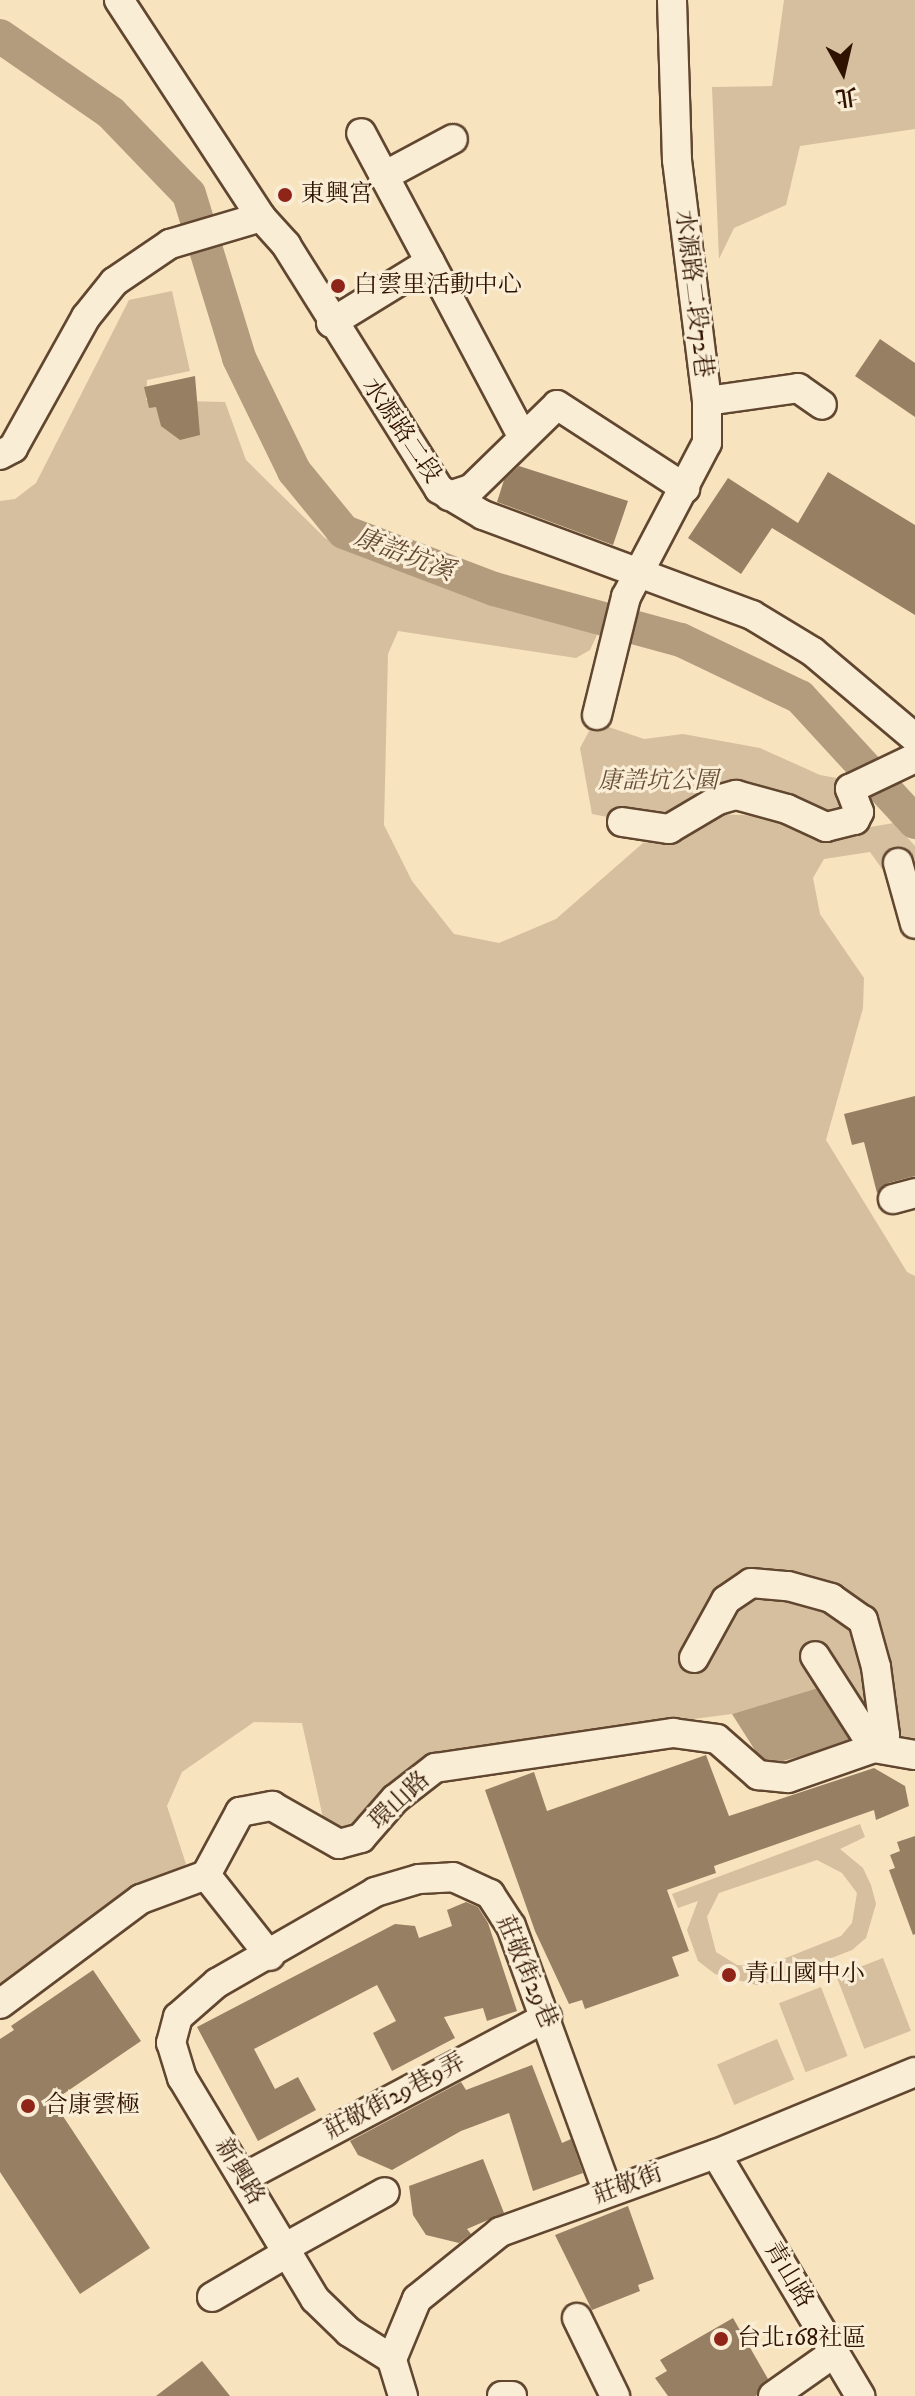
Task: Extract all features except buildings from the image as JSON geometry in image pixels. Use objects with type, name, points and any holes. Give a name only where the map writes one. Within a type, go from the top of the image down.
[{"type":"street","name":"水源路二段","points":[[119,0],[252,219],[286,245],[331,323],[439,489],[483,515],[752,615],[813,652],[915,738]]},
{"type":"street","name":"水源路二段72巷","points":[[597,715],[626,597],[707,443],[707,401],[677,160],[672,0]]},
{"type":"street","points":[[361,133],[522,436]]},
{"type":"street","points":[[384,176],[453,139]]},
{"type":"street","points":[[0,455],[13,448],[86,317],[114,282],[170,244],[252,219]]},
{"type":"street","points":[[331,323],[430,262]]},
{"type":"street","points":[[707,401],[798,388],[822,405]]},
{"type":"street","points":[[449,496],[471,489],[557,405],[685,488]]},
{"type":"street","points":[[622,822],[669,829],[718,800],[736,795],[787,809],[826,827],[855,820],[859,812],[850,789],[909,761]]},
{"type":"street","points":[[898,863],[915,924]]},
{"type":"street","points":[[694,1658],[726,1600],[751,1583],[788,1586],[831,1598],[863,1620],[873,1655],[885,1735],[874,1748],[815,1656]]},
{"type":"street","name":"環山路","points":[[206,1875],[240,1812],[272,1806],[339,1844],[361,1838],[395,1799],[435,1768],[458,1761],[673,1733],[717,1739],[758,1775],[788,1778],[874,1748],[915,1755]]},
{"type":"street","points":[[0,2004],[141,1899],[206,1875],[270,1956]]},
{"type":"street","name":"莊敬街29巷","points":[[270,1956],[375,1892],[419,1879],[453,1877],[490,1894],[511,1926],[547,2017],[608,2192]]},
{"type":"street","name":"新興路","points":[[270,1956],[217,1983],[178,2017],[171,2043],[182,2078],[315,2299],[349,2332],[392,2359]]},
{"type":"street","name":"莊敬街29巷9弄","points":[[243,2178],[547,2017]]},
{"type":"street","name":"莊敬街","points":[[392,2359],[417,2299],[500,2232],[716,2154],[915,2072]]},
{"type":"street","name":"青山路","points":[[716,2154],[860,2396]]},
{"type":"street","points":[[212,2297],[385,2192]]},
{"type":"street","points":[[577,2318],[615,2396]]},
{"type":"street","points":[[773,2396],[834,2353]]},
{"type":"street","points":[[392,2359],[403,2396]]},
{"type":"street","points":[[502,2396],[512,2396]]},
{"type":"green space","points":[[784,0],[915,0],[915,129],[800,146],[786,205],[734,228],[719,259],[712,87],[772,86]]},
{"type":"green space","points":[[172,291],[190,371],[147,380],[146,400],[225,402],[246,460],[325,538],[425,578],[577,624],[597,635],[590,650],[576,658],[398,631],[388,654],[384,825],[412,881],[454,934],[499,943],[556,919],[643,843],[676,838],[718,814],[764,816],[835,833],[894,823],[915,846],[915,915],[870,852],[824,859],[813,878],[820,914],[864,978],[863,1008],[826,1140],[907,1272],[915,1276],[915,1738],[852,1742],[821,1687],[732,1714],[439,1752],[379,1797],[349,1831],[324,1822],[302,1723],[254,1722],[182,1772],[167,1806],[186,1864],[0,1987],[0,501],[15,499],[36,483],[129,300]]},
{"type":"green space","name":"康誥坑公園","points":[[594,722],[644,739],[683,734],[760,748],[820,775],[847,780],[849,816],[824,822],[727,792],[669,829],[592,814],[580,748]]},
{"type":"green space","points":[[860,1824],[865,1837],[840,1849],[863,1868],[876,1904],[866,1938],[852,1950],[760,1986],[715,1974],[698,1961],[687,1930],[698,1901],[678,1908],[672,1894]],"holes":[[[817,1860],[842,1873],[857,1893],[852,1923],[841,1936],[763,1967],[737,1965],[716,1952],[707,1917],[719,1893]]]},
{"type":"green space","points":[[883,1958],[911,2031],[864,2049],[836,1976]]},
{"type":"green space","points":[[821,1987],[848,2056],[806,2072],[779,2003]]},
{"type":"green space","points":[[777,2039],[794,2080],[734,2105],[717,2064]]},
{"type":"shaded area","points":[[821,1687],[852,1742],[765,1766],[732,1714]]},
{"type":"waterway","name":"康誥坑溪","points":[[0,36],[111,113],[189,194],[239,358],[294,471],[344,532],[494,589],[681,640],[800,697],[915,822]]},
{"type":"place","name":"東興宮","points":[[285,195]]},
{"type":"place","name":"白雲里活動中心","points":[[338,286]]},
{"type":"place","name":"青山國中小","points":[[729,1975]]},
{"type":"place","name":"合康雲極","points":[[28,2106]]},
{"type":"place","name":"台北168社區","points":[[721,2339]]}]
